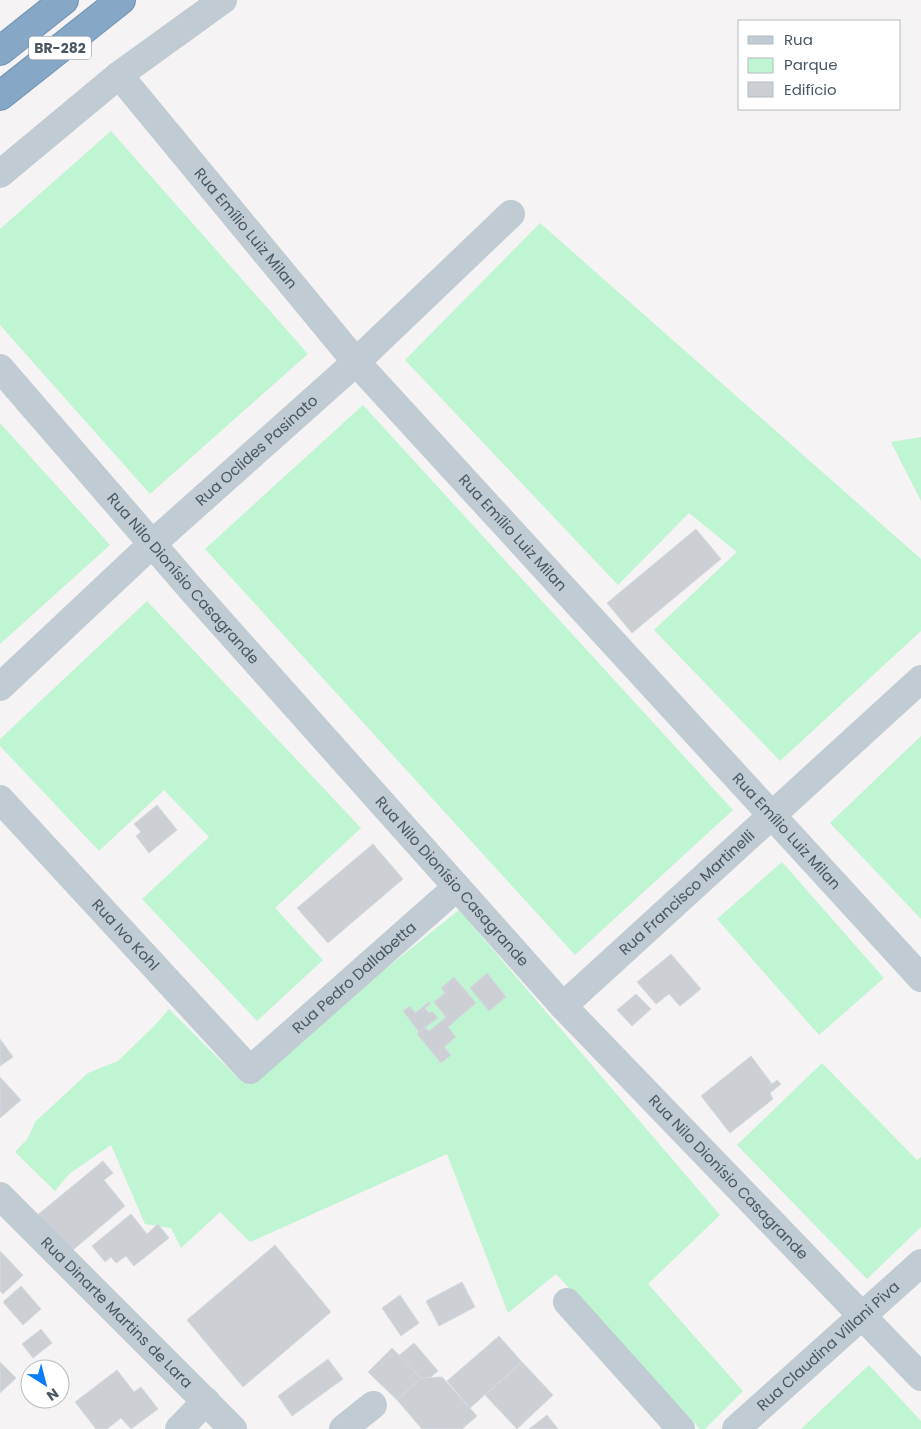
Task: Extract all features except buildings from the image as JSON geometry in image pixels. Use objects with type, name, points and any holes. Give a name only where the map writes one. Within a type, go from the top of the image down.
[{"type":"highway","name":"BR-282","points":[[0,51],[64,0]]},
{"type":"highway","name":"BR-282","points":[[0,96],[121,0]]},
{"type":"street","points":[[0,174],[119,75],[224,0]]},
{"type":"street","name":"Rua Emílio Luiz Milan","points":[[119,75],[356,362],[921,978]]},
{"type":"street","name":"Rua Oclides Pasinato","points":[[0,687],[152,544],[356,362],[511,214]]},
{"type":"street","name":"Rua Nilo Dionísio Casagrande","points":[[0,368],[152,544],[563,1006],[921,1377]]},
{"type":"street","name":"Rua Francisco Martinelli","points":[[563,1006],[921,679]]},
{"type":"street","name":"Rua Ivo Kohl","points":[[0,799],[250,1070]]},
{"type":"street","name":"Rua Pedro Dallabetta","points":[[250,1070],[457,887]]},
{"type":"street","name":"Rua Dinarte Martins de Lara","points":[[0,1196],[233,1429]]},
{"type":"street","name":"Rua Claudina Villani Piva","points":[[736,1429],[921,1263]]},
{"type":"street","points":[[567,1302],[681,1429]]},
{"type":"street","points":[[179,1429],[206,1401]]},
{"type":"street","points":[[344,1429],[373,1406]]},
{"type":"green space","points":[[111,131],[308,354],[150,494],[0,325],[0,229]]},
{"type":"green space","points":[[540,223],[921,559],[921,631],[780,761],[654,630],[737,552],[689,513],[618,585],[405,360]]},
{"type":"green space","points":[[363,405],[733,810],[575,955],[205,549]]},
{"type":"green space","points":[[0,423],[110,545],[0,644]]},
{"type":"green space","points":[[921,437],[921,501],[891,442]]},
{"type":"green space","points":[[147,601],[361,828],[275,908],[323,960],[257,1021],[142,899],[209,837],[164,790],[99,851],[0,746],[0,739]]},
{"type":"green space","points":[[921,736],[921,919],[830,823]]},
{"type":"green space","points":[[782,862],[884,978],[819,1035],[717,919]]},
{"type":"green space","points":[[459,910],[720,1215],[648,1284],[743,1391],[705,1429],[700,1429],[556,1274],[508,1313],[447,1154],[250,1242],[220,1212],[181,1248],[171,1228],[145,1224],[111,1145],[69,1174],[55,1191],[15,1152],[28,1138],[35,1122],[88,1073],[118,1061],[169,1009],[243,1083]]},
{"type":"green space","points":[[822,1063],[917,1160],[921,1157],[921,1227],[867,1279],[737,1145]]},
{"type":"green space","points":[[869,1365],[921,1421],[921,1429],[801,1429]]}]
